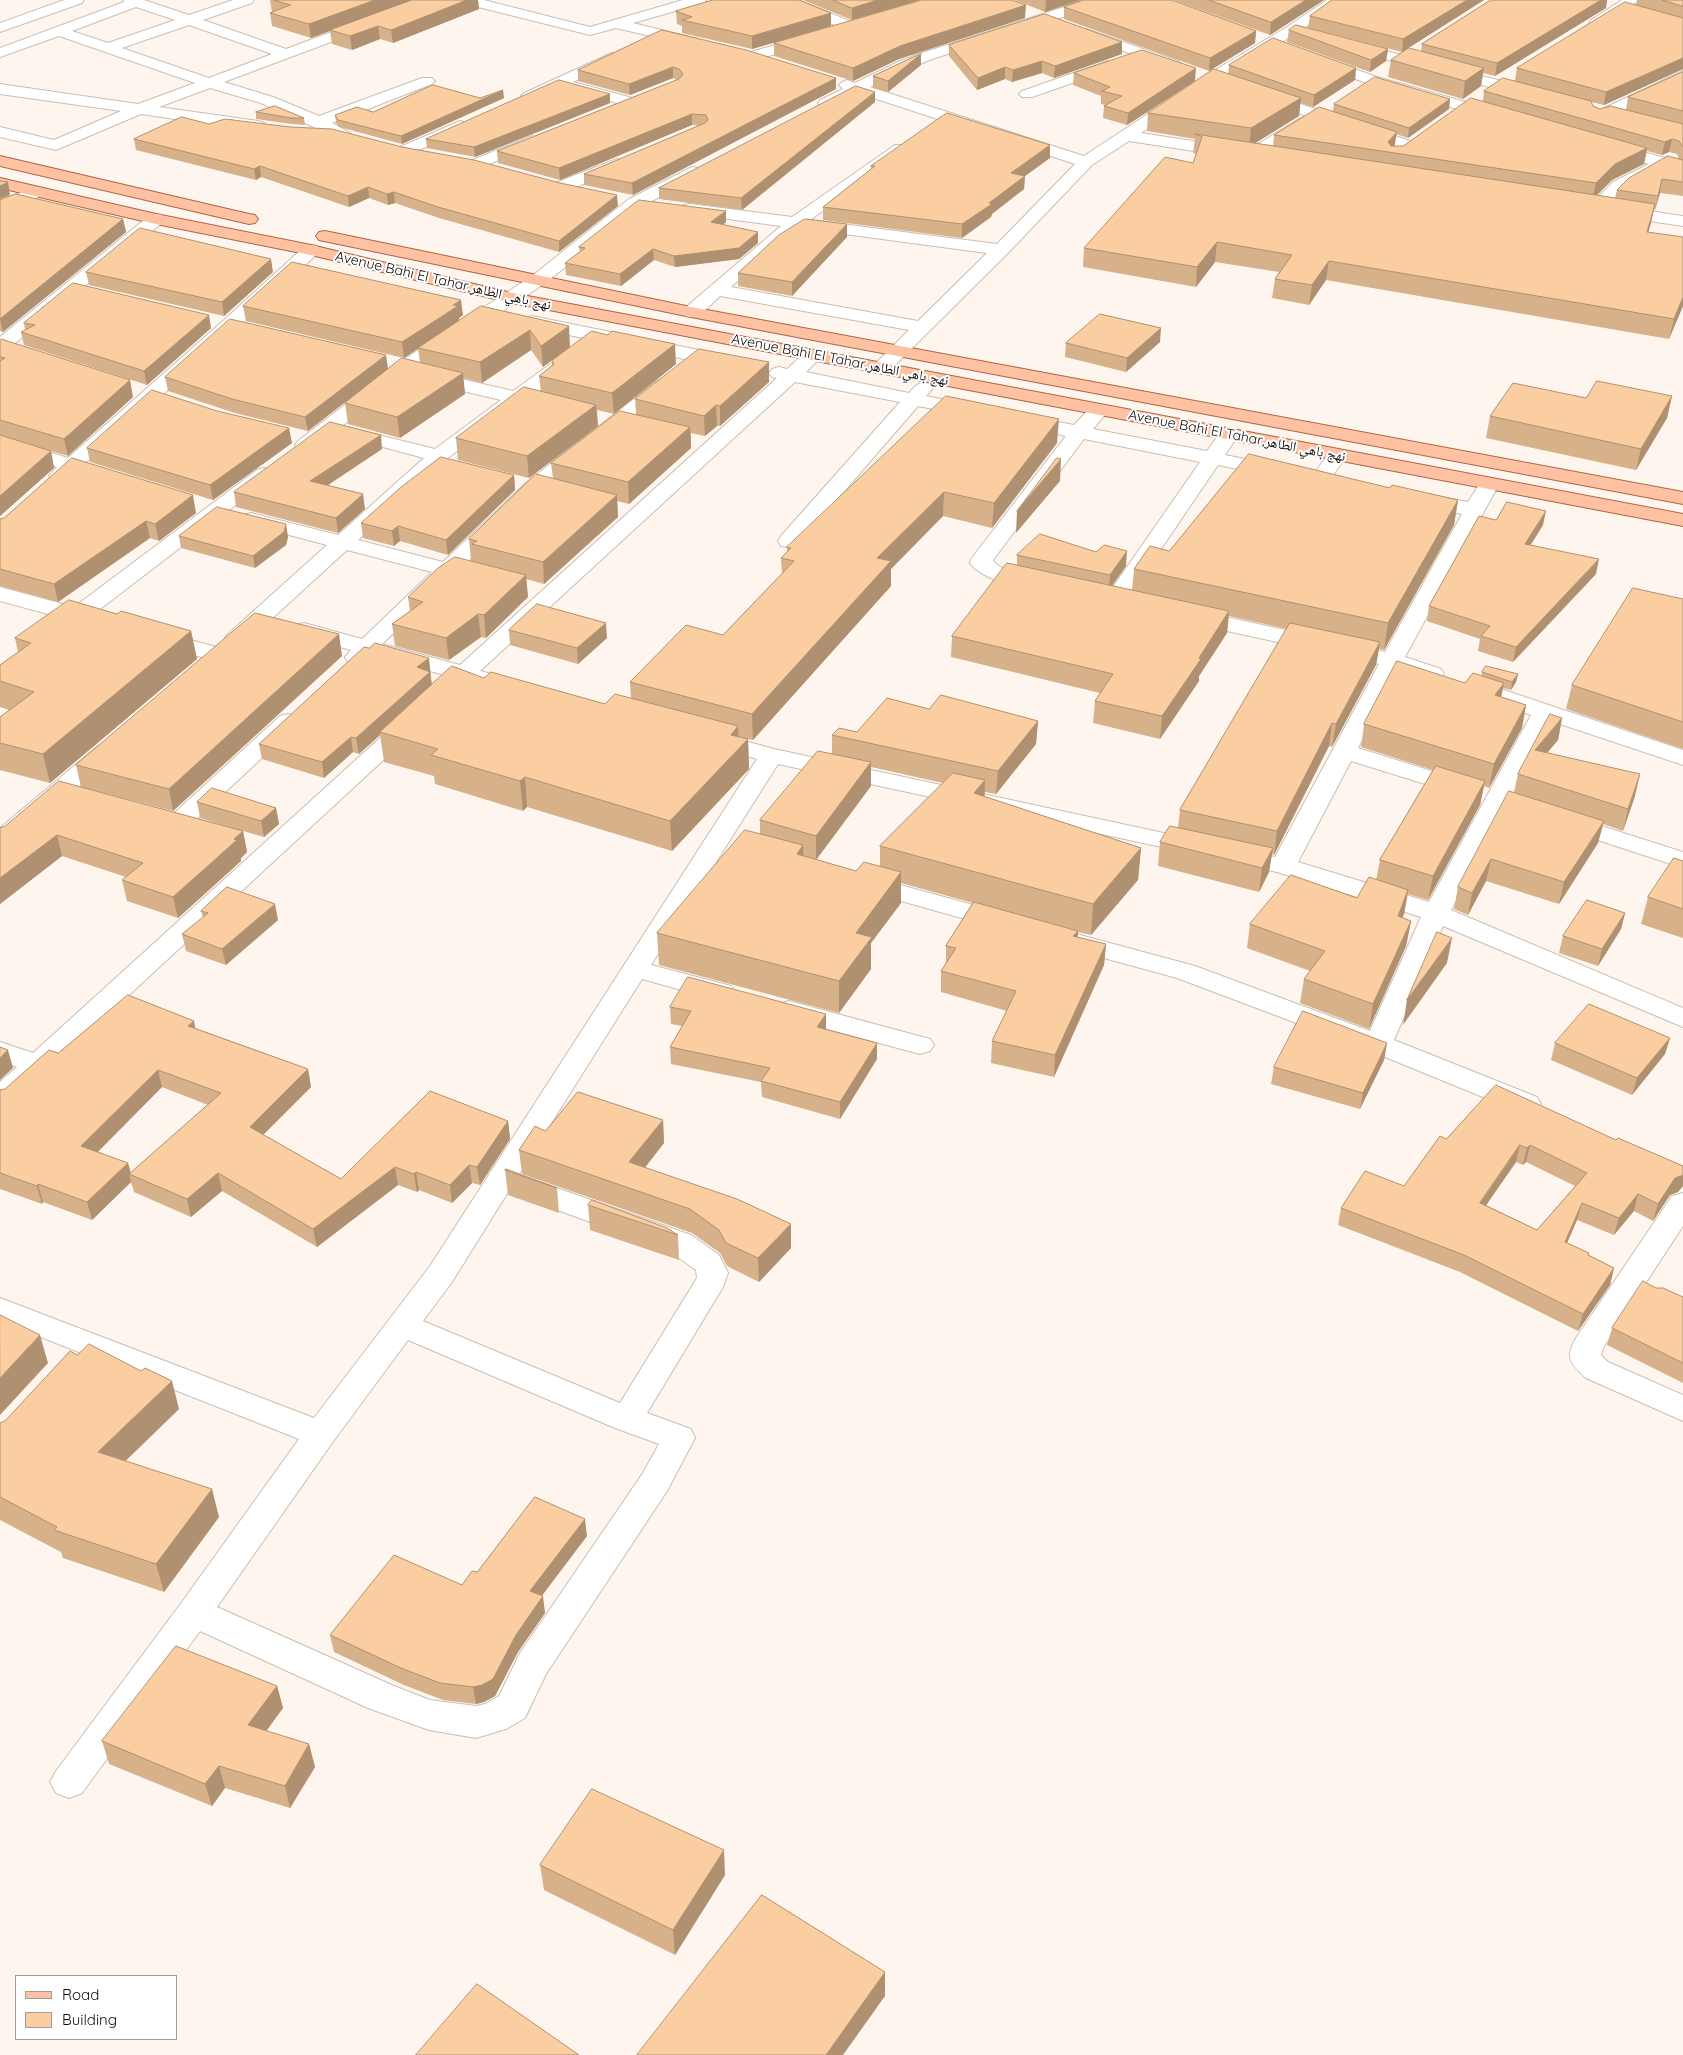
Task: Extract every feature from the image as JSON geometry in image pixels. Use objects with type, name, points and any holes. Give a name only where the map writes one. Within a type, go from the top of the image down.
[{"type":"main road","name":"Avenue Bahi El Tahar,نهج باهي الطاهر","points":[[0,161],[274,225],[692,312],[1683,498]]},
{"type":"main road","name":"Avenue Bahi El Tahar,نهج باهي الطاهر","points":[[0,182],[35,192],[156,219],[311,250],[512,298],[1683,520]]},
{"type":"street","points":[[0,28],[77,0]]},
{"type":"street","points":[[108,48],[247,0]]},
{"type":"street","points":[[392,0],[410,6]]},
{"type":"street","points":[[0,132],[56,145],[207,82],[430,0]]},
{"type":"street","points":[[467,0],[587,31],[594,31],[698,0]]},
{"type":"street","points":[[786,0],[852,27]]},
{"type":"street","points":[[811,110],[924,57],[1101,0]]},
{"type":"street","points":[[881,368],[1001,250],[1086,162],[1212,78],[1292,30],[1334,0]]},
{"type":"street","points":[[0,53],[133,1],[284,53]]},
{"type":"street","points":[[503,10],[527,2]]},
{"type":"street","points":[[1605,2],[1631,6]]},
{"type":"street","points":[[1580,33],[1631,6]]},
{"type":"street","points":[[1025,11],[1229,84]]},
{"type":"street","points":[[752,56],[870,21]]},
{"type":"street","points":[[616,24],[706,45]]},
{"type":"street","points":[[1292,30],[1310,35]]},
{"type":"street","points":[[58,31],[207,82],[267,100],[319,122],[344,136]]},
{"type":"street","points":[[0,33],[36,39]]},
{"type":"street","points":[[516,101],[661,34]]},
{"type":"street","points":[[1252,37],[1288,50]]},
{"type":"street","points":[[1337,42],[1542,96]]},
{"type":"street","points":[[1356,90],[1401,59],[1418,50]]},
{"type":"street","points":[[734,51],[780,64]]},
{"type":"street","points":[[1027,94],[1143,54]]},
{"type":"street","points":[[1307,57],[1372,80],[1510,119]]},
{"type":"street","points":[[1449,118],[1514,74]]},
{"type":"street","points":[[1683,76],[1604,112],[1580,137],[1683,168]]},
{"type":"street","points":[[319,122],[426,81]]},
{"type":"street","points":[[560,82],[630,102]]},
{"type":"street","points":[[836,82],[1086,162]]},
{"type":"street","points":[[0,89],[273,128]]},
{"type":"street","points":[[1255,94],[1410,146]]},
{"type":"street","points":[[602,113],[648,95]]},
{"type":"street","points":[[1251,155],[1332,105]]},
{"type":"street","points":[[1586,108],[1631,119]]},
{"type":"street","points":[[929,127],[945,116]]},
{"type":"street","points":[[404,151],[473,120]]},
{"type":"street","points":[[300,132],[334,133],[361,140]]},
{"type":"street","points":[[476,164],[548,135]]},
{"type":"street","points":[[1396,156],[1426,135]]},
{"type":"street","points":[[1124,136],[1271,158]]},
{"type":"street","points":[[692,312],[796,222],[914,138]]},
{"type":"street","points":[[387,147],[431,156]]},
{"type":"street","points":[[1597,208],[1619,186],[1683,153]]},
{"type":"street","points":[[561,187],[635,157]]},
{"type":"street","points":[[458,160],[501,171]]},
{"type":"street","points":[[78,615],[207,507],[286,458],[303,437],[328,427],[399,366],[512,298],[538,280],[635,203],[707,165]]},
{"type":"street","points":[[544,183],[586,193]]},
{"type":"street","points":[[0,207],[35,192]]},
{"type":"street","points":[[611,198],[635,203],[796,222],[1001,250]]},
{"type":"street","points":[[1578,205],[1683,221]]},
{"type":"street","points":[[19,352],[0,346],[80,290],[156,219]]},
{"type":"street","points":[[42,491],[149,394],[230,325],[311,250]]},
{"type":"street","points":[[717,290],[922,327]]},
{"type":"street","points":[[488,313],[792,376],[1314,478],[1338,455]]},
{"type":"street","points":[[0,594],[125,628],[211,662],[436,458],[622,319]]},
{"type":"street","points":[[338,674],[534,487],[626,426],[699,356],[722,338]]},
{"type":"street","points":[[0,1098],[464,674],[541,592],[628,512],[704,444],[792,376],[814,355]]},
{"type":"street","points":[[399,366],[545,405]]},
{"type":"street","points":[[789,541],[932,378]]},
{"type":"street","points":[[131,388],[175,402]]},
{"type":"street","points":[[1058,587],[1011,577],[985,567],[981,563],[982,559],[1079,432],[1099,410]]},
{"type":"street","points":[[590,416],[626,426]]},
{"type":"street","points":[[328,427],[436,458],[460,468]]},
{"type":"street","points":[[1115,600],[1229,434]]},
{"type":"street","points":[[0,443],[125,482]]},
{"type":"street","points":[[1283,866],[1392,660],[1489,484]]},
{"type":"street","points":[[1398,495],[1474,510]]},
{"type":"street","points":[[207,507],[476,576]]},
{"type":"street","points":[[1172,612],[1392,660],[1683,758]]},
{"type":"street","points":[[260,619],[502,684]]},
{"type":"street","points":[[207,830],[170,820],[302,708]]},
{"type":"street","points":[[1378,1044],[1436,913],[1507,803],[1544,712]]},
{"type":"street","points":[[695,735],[772,755],[1283,866],[1436,913],[1683,1018]]},
{"type":"street","points":[[0,841],[120,739]]},
{"type":"street","points":[[1344,751],[1507,803]]},
{"type":"street","points":[[69,1782],[194,1612],[320,1434],[440,1274],[772,755]]},
{"type":"street","points":[[59,791],[87,798]]},
{"type":"street","points":[[1544,815],[1683,860]]},
{"type":"street","points":[[244,841],[272,849]]},
{"type":"street","points":[[716,842],[745,850]]},
{"type":"street","points":[[841,876],[1186,972],[1378,1044],[1549,1114]]},
{"type":"street","points":[[635,969],[920,1044]]},
{"type":"street","points":[[0,1051],[36,1064]]},
{"type":"street","points":[[501,1178],[680,1243],[692,1249],[711,1267],[712,1279],[627,1419]]},
{"type":"street","points":[[1683,1203],[1587,1346],[1585,1358],[1597,1370],[1683,1409]]},
{"type":"street","points":[[0,1309],[78,1355],[320,1434]]},
{"type":"street","points":[[194,1612],[381,1697],[429,1715],[476,1722],[493,1718],[512,1707],[533,1664],[655,1482],[679,1438],[627,1419],[402,1325]]},
{"type":"building","points":[[274,0],[375,0],[309,24],[270,13],[290,5]]},
{"type":"building","points":[[412,0],[467,0],[391,30],[378,26],[350,36],[330,30]]},
{"type":"building","points":[[713,0],[799,0],[831,13],[752,36],[682,20],[692,17],[676,11]]},
{"type":"building","points":[[833,0],[878,0],[852,8]]},
{"type":"building","points":[[922,0],[1012,0],[1026,5],[900,46],[853,68],[774,43]]},
{"type":"building","points":[[1084,0],[1172,0],[1256,31],[1210,58],[1064,7]]},
{"type":"building","points":[[1209,0],[1306,0],[1271,22]]},
{"type":"building","points":[[1332,0],[1467,0],[1403,39],[1310,16]]},
{"type":"building","points":[[1491,0],[1601,0],[1497,63],[1422,44]]},
{"type":"building","points":[[1662,0],[1683,0],[1683,6]]},
{"type":"building","points":[[1625,2],[1683,18],[1683,58],[1606,92],[1517,68]]},
{"type":"building","points":[[1045,14],[1122,42],[1055,66],[1042,61],[1013,70],[1005,67],[978,78],[949,45]]},
{"type":"building","points":[[1296,25],[1388,49],[1371,60],[1289,30]]},
{"type":"building","points":[[662,30],[746,50],[836,78],[632,183],[584,174],[705,123],[708,120],[706,115],[692,114],[559,168],[497,151],[679,79],[683,74],[679,69],[673,67],[629,84],[578,70]]},
{"type":"building","points":[[1273,38],[1356,68],[1314,95],[1229,65]]},
{"type":"building","points":[[1409,48],[1484,68],[1465,81],[1391,60]]},
{"type":"building","points":[[1142,50],[1196,68],[1128,113],[1104,106],[1122,96],[1102,91],[1110,87],[1074,73]]},
{"type":"building","points":[[921,54],[888,81],[873,76],[911,58]]},
{"type":"building","points":[[1214,69],[1301,98],[1251,128],[1148,113]]},
{"type":"building","points":[[1683,72],[1683,111],[1628,97]]},
{"type":"building","points":[[1375,77],[1450,99],[1409,128],[1334,104]]},
{"type":"building","points":[[1503,78],[1591,101],[1593,106],[1600,109],[1610,106],[1683,124],[1683,147],[1679,141],[1672,139],[1665,142],[1484,91]]},
{"type":"building","points":[[559,80],[610,94],[474,147],[426,139]]},
{"type":"building","points":[[433,85],[480,98],[503,90],[401,136],[338,120],[335,115],[357,107],[373,112]]},
{"type":"building","points":[[856,86],[875,92],[741,198],[659,188]]},
{"type":"building","points":[[1471,98],[1647,148],[1615,164],[1596,183],[1274,135],[1319,107],[1397,132],[1388,142],[1391,146],[1403,146]]},
{"type":"building","points":[[275,106],[304,118],[291,118],[256,112]]},
{"type":"building","points":[[947,113],[1050,145],[1011,173],[1025,176],[989,203],[992,204],[962,224],[823,207],[875,166],[871,166]]},
{"type":"building","points":[[182,117],[209,124],[225,119],[290,127],[332,129],[402,147],[474,160],[560,183],[617,195],[559,241],[438,207],[394,192],[387,194],[368,187],[348,196],[260,166],[254,169],[134,139]]},
{"type":"building","points":[[1195,134],[1655,204],[1647,232],[1683,237],[1683,297],[1674,319],[1329,261],[1312,285],[1275,279],[1292,255],[1217,242],[1197,267],[1084,248],[1165,157],[1193,163],[1202,137]]},
{"type":"building","points":[[1668,156],[1683,160],[1683,182],[1662,179],[1658,196],[1617,190],[1629,178]]},
{"type":"building","points":[[0,181],[8,182],[0,186]]},
{"type":"building","points":[[16,194],[123,219],[0,319],[0,200]]},
{"type":"building","points":[[639,200],[726,211],[711,222],[758,232],[739,248],[674,256],[653,249],[620,274],[565,263],[585,248],[579,247]]},
{"type":"building","points":[[805,219],[847,224],[792,282],[738,273],[779,235]]},
{"type":"building","points":[[140,228],[271,259],[222,302],[86,272]]},
{"type":"building","points":[[292,262],[461,300],[453,305],[458,306],[402,342],[243,306]]},
{"type":"building","points":[[73,283],[209,315],[144,371],[21,332],[35,325],[24,323]]},
{"type":"building","points":[[481,306],[569,326],[541,346],[530,330],[480,362],[418,348]]},
{"type":"building","points":[[1100,314],[1161,328],[1127,358],[1066,343]]},
{"type":"building","points":[[230,319],[386,355],[305,417],[232,399],[165,377]]},
{"type":"building","points":[[592,331],[608,335],[612,331],[675,344],[612,393],[539,376],[554,364],[552,361]]},
{"type":"building","points":[[1,339],[130,380],[64,439],[0,420],[0,361],[5,358],[0,357]]},
{"type":"building","points":[[699,349],[769,362],[720,406],[716,405],[704,416],[635,399]]},
{"type":"building","points":[[402,358],[463,373],[397,417],[345,403]]},
{"type":"building","points":[[1597,381],[1672,396],[1641,449],[1490,416],[1513,383],[1586,398]]},
{"type":"building","points":[[524,387],[596,405],[527,456],[456,438]]},
{"type":"building","points":[[152,390],[217,411],[289,428],[210,485],[87,448]]},
{"type":"building","points":[[946,396],[1059,419],[994,503],[944,492],[877,558],[891,561],[752,714],[630,682],[686,625],[723,635],[794,561],[781,558],[791,548],[787,547]]},
{"type":"building","points":[[620,411],[690,427],[628,482],[551,463]]},
{"type":"building","points":[[330,422],[381,435],[310,481],[363,494],[336,518],[234,492]]},
{"type":"building","points":[[0,435],[51,451],[0,496]]},
{"type":"building","points":[[1249,454],[1390,488],[1392,485],[1458,500],[1388,623],[1134,569],[1150,546],[1169,551]]},
{"type":"building","points":[[441,457],[514,475],[446,540],[398,526],[392,531],[361,523],[400,488]]},
{"type":"building","points":[[72,458],[193,495],[155,524],[146,521],[54,584],[0,569],[0,519],[4,518]]},
{"type":"building","points":[[1057,458],[1061,459],[1017,511]]},
{"type":"building","points":[[536,474],[617,495],[543,562],[472,544],[477,541],[469,539]]},
{"type":"building","points":[[1507,502],[1546,511],[1525,544],[1599,559],[1516,647],[1481,636],[1490,626],[1429,606],[1479,516],[1496,520]]},
{"type":"building","points":[[217,507],[286,524],[284,532],[253,556],[179,536]]},
{"type":"building","points":[[1040,534],[1096,552],[1104,545],[1127,551],[1110,575],[1017,555]]},
{"type":"building","points":[[455,557],[526,575],[484,615],[478,614],[446,638],[392,624],[423,602],[408,597],[438,568]]},
{"type":"building","points":[[1007,563],[1229,611],[1199,658],[1201,659],[1162,716],[1095,701],[1113,674],[952,636]]},
{"type":"building","points":[[1633,588],[1683,599],[1683,722],[1572,685]]},
{"type":"building","points":[[69,600],[117,614],[121,611],[191,631],[43,754],[0,743],[0,717],[34,692],[0,681],[0,665],[31,643],[15,638]]},
{"type":"building","points":[[537,604],[606,623],[577,648],[509,630]]},
{"type":"building","points":[[255,613],[339,634],[169,789],[76,765]]},
{"type":"building","points":[[1290,623],[1380,642],[1336,724],[1332,723],[1277,831],[1180,810]]},
{"type":"building","points":[[375,643],[429,658],[417,667],[430,672],[356,738],[351,737],[322,762],[259,744],[364,647],[369,648]]},
{"type":"building","points":[[1397,661],[1465,683],[1473,673],[1504,683],[1495,695],[1526,705],[1494,764],[1364,724]]},
{"type":"building","points":[[452,666],[484,678],[491,672],[605,704],[615,694],[738,726],[731,735],[748,739],[670,821],[525,777],[520,781],[431,755],[438,749],[380,732]]},
{"type":"building","points":[[1486,666],[1518,674],[1512,682],[1482,672]]},
{"type":"building","points":[[941,695],[1038,721],[998,771],[832,735],[839,728],[857,732],[887,698],[929,709]]},
{"type":"building","points":[[1550,714],[1562,718],[1535,750],[1640,774],[1628,809],[1518,774]]},
{"type":"building","points":[[818,751],[871,762],[816,836],[760,820]]},
{"type":"building","points":[[1436,766],[1485,781],[1433,876],[1380,860]]},
{"type":"building","points":[[953,773],[985,780],[974,793],[1141,848],[1093,904],[880,846]]},
{"type":"building","points":[[59,781],[243,831],[234,839],[237,840],[173,897],[122,880],[143,863],[57,835],[0,878],[0,828],[5,826]]},
{"type":"building","points":[[212,788],[276,808],[261,821],[197,802]]},
{"type":"building","points":[[1509,791],[1604,821],[1564,882],[1491,859],[1472,893],[1458,887]]},
{"type":"building","points":[[1170,826],[1273,848],[1262,868],[1160,842]]},
{"type":"building","points":[[745,830],[803,845],[797,854],[856,871],[864,862],[901,872],[856,933],[872,937],[839,981],[657,933]]},
{"type":"building","points":[[1674,858],[1683,861],[1683,909],[1648,897]]},
{"type":"building","points":[[1291,875],[1357,898],[1369,877],[1408,890],[1398,916],[1411,921],[1373,1004],[1304,979],[1325,951],[1250,924]]},
{"type":"building","points":[[227,887],[275,904],[222,949],[182,934],[208,913],[201,911]]},
{"type":"building","points":[[1587,900],[1625,913],[1602,949],[1563,936]]},
{"type":"building","points":[[974,902],[1078,931],[1073,936],[1106,944],[1055,1055],[992,1041],[1016,991],[941,971],[956,948],[946,946]]},
{"type":"building","points":[[1437,932],[1452,938],[1407,1000]]},
{"type":"building","points":[[688,977],[826,1014],[817,1027],[877,1043],[840,1102],[761,1081],[770,1068],[670,1047],[691,1011],[670,1007]]},
{"type":"building","points":[[128,995],[194,1021],[188,1026],[308,1069],[250,1127],[341,1179],[430,1091],[508,1121],[477,1167],[469,1165],[450,1185],[416,1172],[414,1174],[395,1167],[313,1229],[218,1173],[187,1199],[129,1174],[221,1093],[158,1070],[81,1146],[128,1163],[87,1202],[38,1184],[37,1186],[0,1173],[0,1090],[5,1089],[49,1050],[58,1053]]},
{"type":"building","points":[[1589,1004],[1670,1038],[1637,1078],[1555,1043]]},
{"type":"building","points":[[1303,1011],[1387,1043],[1363,1093],[1274,1067]]},
{"type":"building","points":[[0,1047],[8,1050],[0,1058]]},
{"type":"building","points":[[1496,1085],[1616,1140],[1618,1138],[1683,1166],[1683,1175],[1675,1178],[1658,1204],[1638,1194],[1619,1218],[1582,1203],[1565,1242],[1589,1253],[1588,1255],[1614,1268],[1583,1314],[1464,1255],[1341,1208],[1365,1171],[1404,1186],[1440,1136],[1446,1139]],"holes":[[[1520,1145],[1527,1148],[1530,1145],[1587,1173],[1537,1230],[1480,1203]]]},
{"type":"building","points":[[578,1092],[663,1120],[629,1162],[737,1199],[791,1224],[758,1258],[726,1243],[719,1230],[690,1209],[519,1150],[535,1126],[545,1131]]},
{"type":"building","points":[[506,1169],[557,1188],[505,1170]]},
{"type":"building","points":[[592,1200],[667,1228],[678,1235],[588,1205]]},
{"type":"building","points":[[1643,1281],[1656,1288],[1663,1288],[1683,1297],[1683,1363],[1612,1328]]},
{"type":"building","points":[[0,1315],[40,1335],[0,1378]]},
{"type":"building","points":[[89,1344],[141,1371],[145,1368],[172,1381],[98,1452],[212,1489],[156,1564],[54,1530],[57,1527],[0,1497],[0,1423],[5,1421],[70,1351],[77,1355]]},
{"type":"building","points":[[535,1497],[585,1519],[530,1591],[543,1596],[516,1635],[493,1679],[473,1687],[440,1683],[401,1668],[330,1635],[394,1555],[462,1585],[472,1571],[477,1572]]},
{"type":"building","points":[[176,1646],[277,1686],[248,1725],[309,1744],[285,1786],[219,1766],[205,1784],[102,1741]]},
{"type":"building","points":[[592,1789],[724,1850],[673,1930],[540,1865]]},
{"type":"building","points":[[762,1895],[885,1972],[826,2055],[637,2055]]},
{"type":"building","points":[[477,1984],[579,2055],[416,2055]]}]
